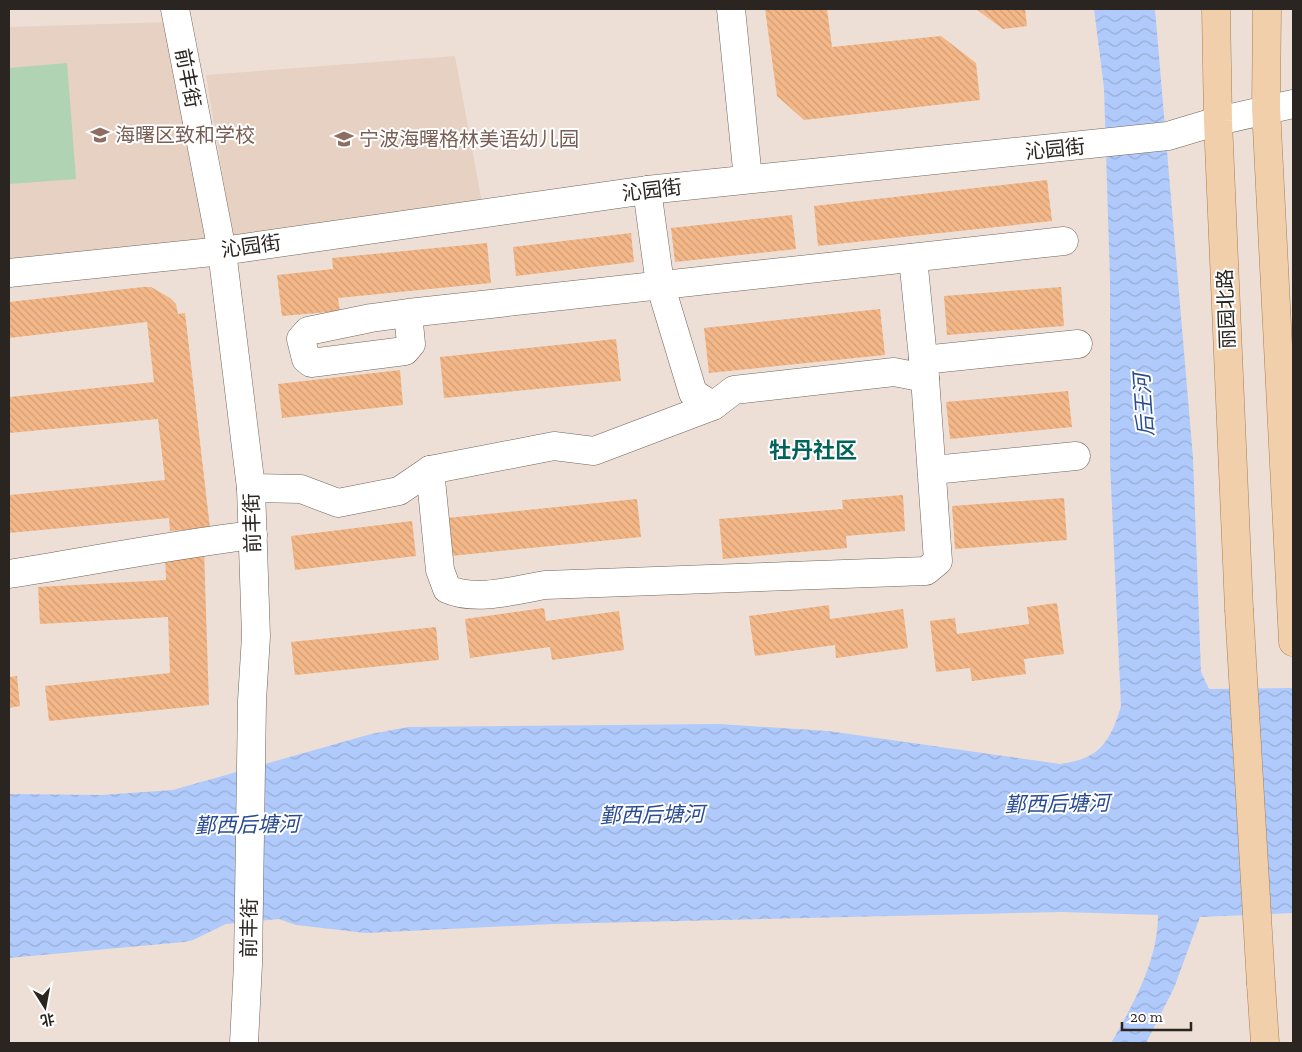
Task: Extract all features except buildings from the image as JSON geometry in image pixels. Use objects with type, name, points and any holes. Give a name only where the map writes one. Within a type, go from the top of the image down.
[{"type":"main road","name":"丽园北路","points":[[1216,9],[1218,121],[1239,609],[1264,1043]]},
{"type":"main road","points":[[1266,9],[1266,108],[1293,642]]},
{"type":"street","name":"前丰街","points":[[175,9],[222,251],[251,488],[256,636],[252,701],[248,964],[244,1043]]},
{"type":"street","points":[[731,9],[748,180]]},
{"type":"street","name":"沁园街","points":[[9,273],[222,251],[647,190],[1048,150],[1168,136],[1266,108],[1293,104]]},
{"type":"street","points":[[647,190],[660,284],[693,393],[712,406]]},
{"type":"street","points":[[408,313],[660,284],[1064,242]]},
{"type":"street","points":[[430,470],[440,570],[447,589],[460,595],[499,592],[545,585],[926,571],[938,561],[933,470],[913,258]]},
{"type":"street","points":[[251,488],[301,489],[338,503],[399,492],[430,470],[554,446],[594,451],[712,406],[734,390],[924,369],[1078,344]]},
{"type":"street","points":[[933,470],[1076,456]]},
{"type":"street","points":[[9,574],[117,557],[170,545],[253,535]]},
{"type":"shaded area","name":"海曙区致和学校","points":[[170,22],[211,242],[9,261],[9,27]]},
{"type":"shaded area","name":"宁波海曙格林美语幼儿园","points":[[455,56],[482,203],[233,239],[206,75]]},
{"type":"green space","points":[[67,63],[76,179],[9,184],[9,68]]},
{"type":"water","points":[[1094,9],[1155,9],[1193,458],[1201,672],[1209,689],[1293,688],[1293,913],[1200,917],[1174,988],[1146,1043],[1111,1043],[1136,998],[1149,966],[1157,932],[1158,915],[1062,912],[553,924],[366,933],[296,925],[279,919],[226,924],[193,940],[184,942],[9,958],[9,794],[101,795],[173,790],[371,734],[408,727],[719,724],[828,731],[1060,764],[1084,758],[1101,747],[1112,730],[1121,706],[1110,463],[1110,280],[1104,88]]},
{"type":"place","name":"海曙区致和学校","points":[[100,135]]},
{"type":"place","name":"宁波海曙格林美语幼儿园","points":[[344,139]]},
{"type":"district","name":"牡丹社区","points":[[813,450]]},
{"type":"water label","name":"后王河","points":[[1144,405]]},
{"type":"water label","name":"鄞西后塘河","points":[[1057,804]]},
{"type":"water label","name":"鄞西后塘河","points":[[652,815]]},
{"type":"water label","name":"鄞西后塘河","points":[[247,825]]}]
